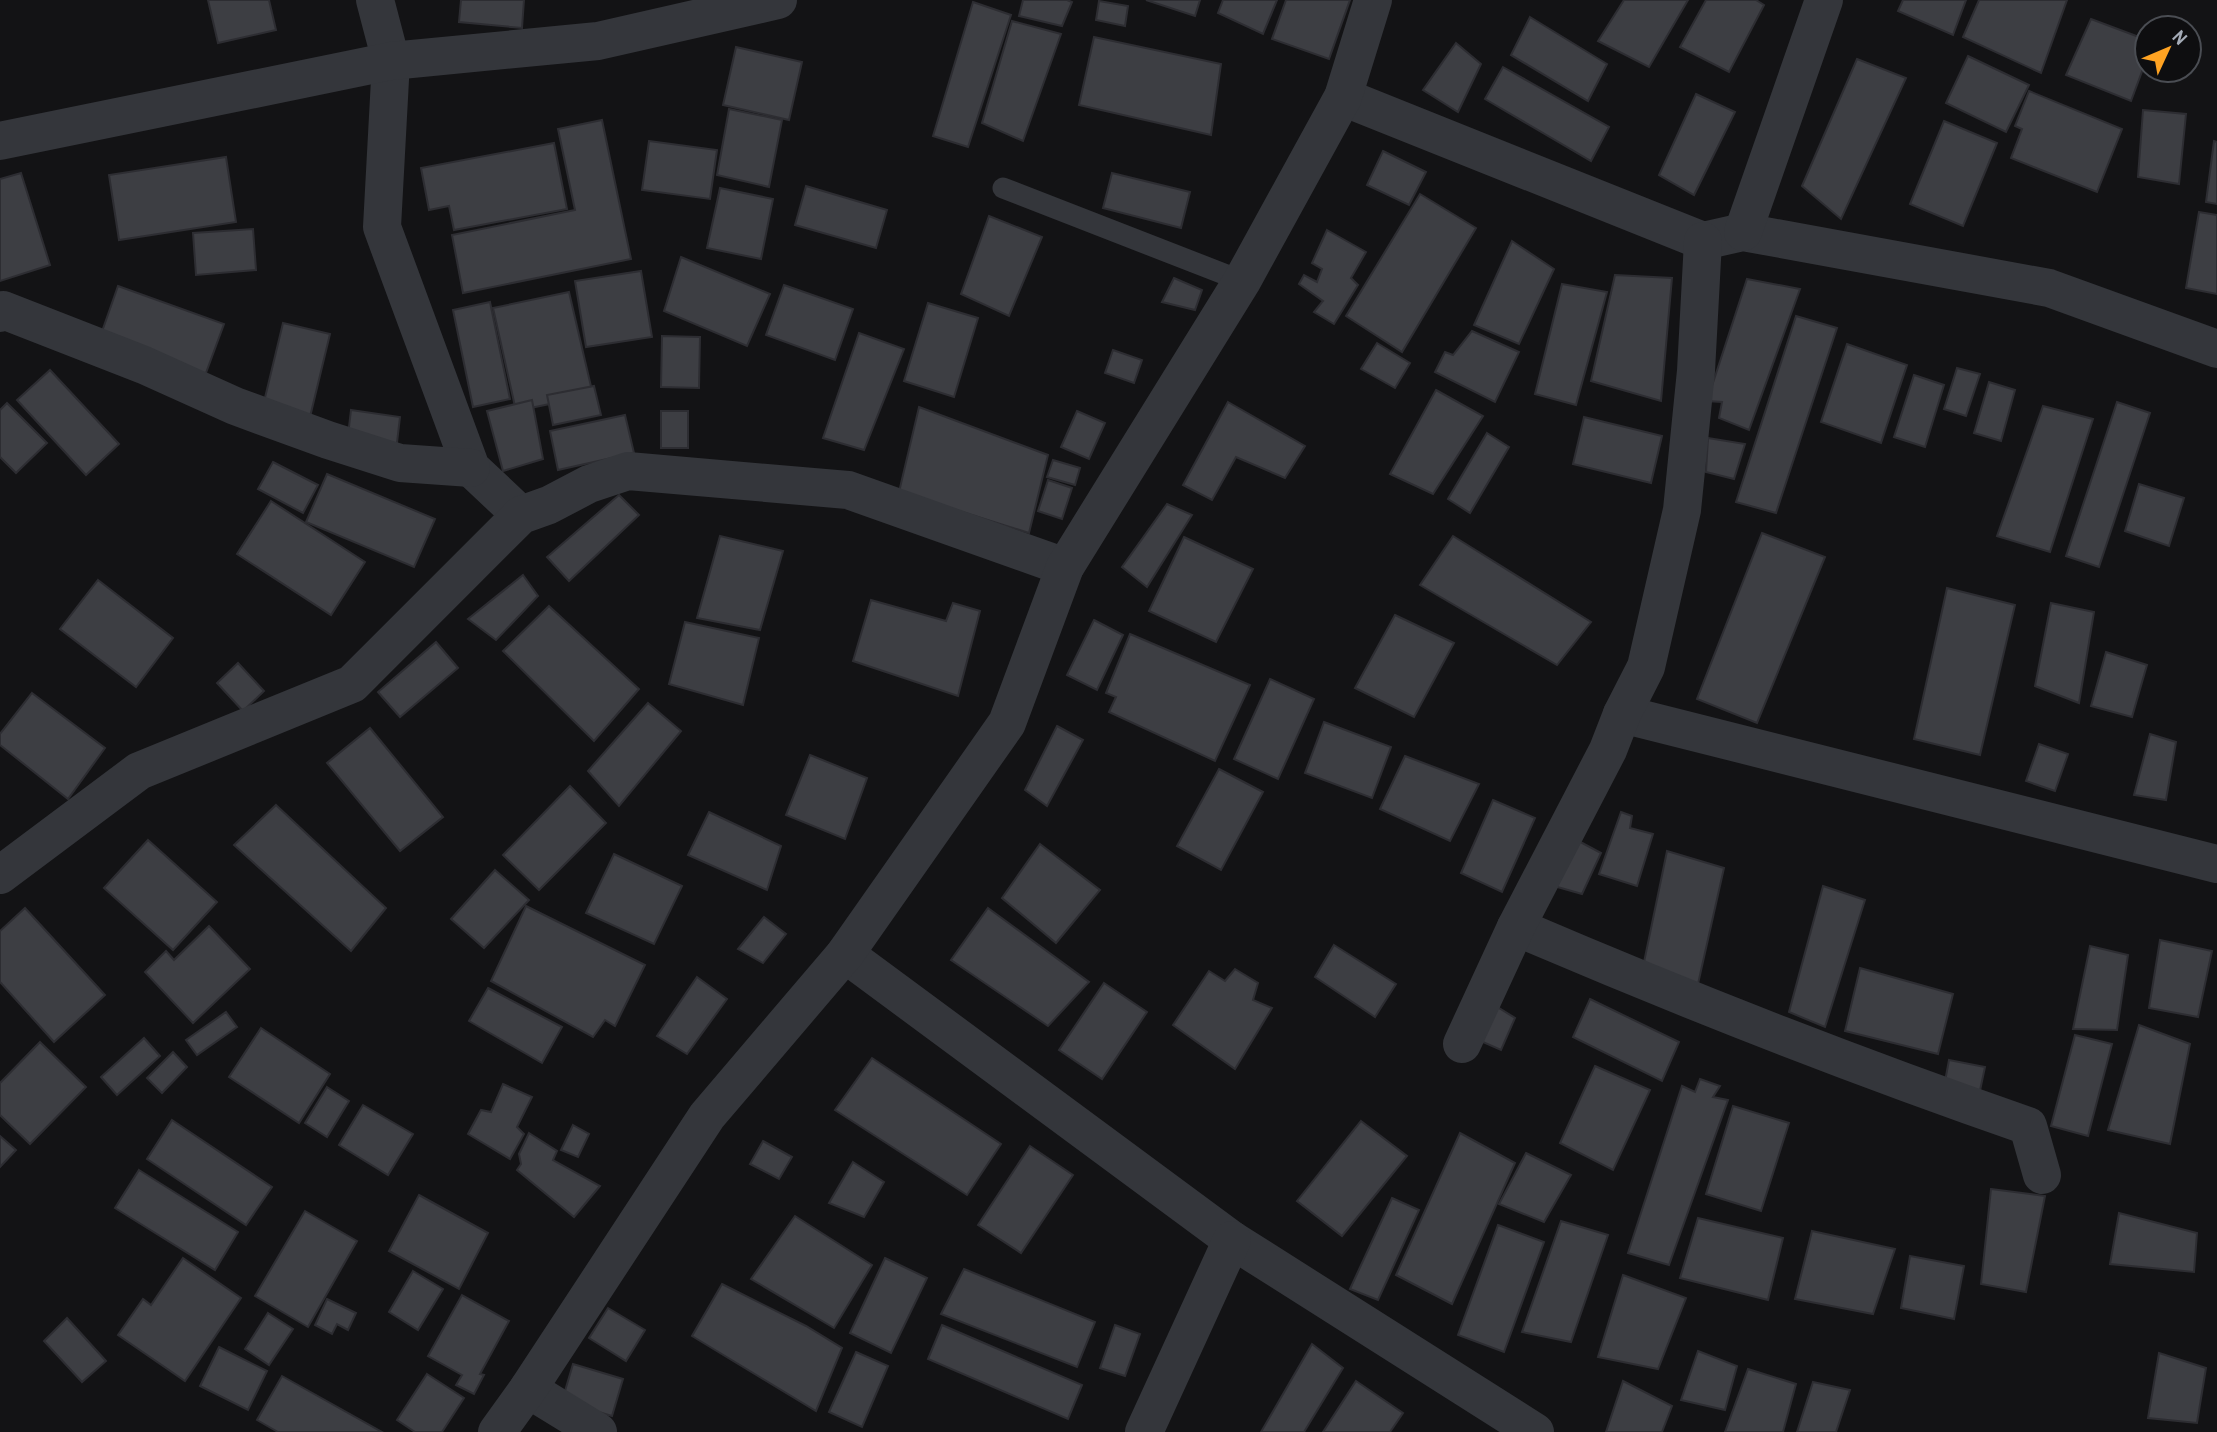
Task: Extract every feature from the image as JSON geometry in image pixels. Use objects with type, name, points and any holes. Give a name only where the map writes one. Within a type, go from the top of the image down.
[{"type":"street","points":[[375,0],[391,61],[382,227],[471,468],[521,515]]},
{"type":"street","points":[[0,141],[391,61],[598,41],[778,0]]},
{"type":"street","points":[[497,1432],[707,1116],[845,954],[1007,723],[1065,567],[1242,281],[1343,97],[1373,0]]},
{"type":"street","points":[[1743,232],[1824,0]]},
{"type":"street","points":[[1343,97],[1703,241],[1743,232],[2049,288],[2217,349]]},
{"type":"street","points":[[1462,1044],[1516,927],[1608,750],[1622,714],[1646,667],[1682,510],[1696,371],[1703,241]]},
{"type":"street","points":[[1,309],[144,365],[235,406],[328,440],[400,463],[471,468]]},
{"type":"street","points":[[0,875],[139,771],[352,684],[521,515],[549,505],[589,484],[628,471],[848,490],[1065,567]]},
{"type":"street","points":[[1622,714],[2217,864]]},
{"type":"street","points":[[1516,927],[1670,992],[1931,1093],[2028,1126],[2042,1175]]},
{"type":"street","points":[[845,954],[1232,1240],[1535,1432]]},
{"type":"street","points":[[1144,1432],[1232,1240]]},
{"type":"street","points":[[528,1389],[598,1432]]},
{"type":"lane","points":[[1003,188],[1242,281]]},
{"type":"building","points":[[208,0],[269,0],[276,30],[218,43]]},
{"type":"building","points":[[461,0],[524,0],[522,28],[459,22]]},
{"type":"building","points":[[1023,0],[1072,2],[1062,26],[1019,16]]},
{"type":"building","points":[[1146,0],[1200,0],[1195,16]]},
{"type":"building","points":[[1223,0],[1277,0],[1263,34],[1218,13]]},
{"type":"building","points":[[1286,0],[1350,0],[1329,59],[1272,39]]},
{"type":"building","points":[[1624,0],[1688,0],[1649,67],[1598,41]]},
{"type":"building","points":[[1706,0],[1756,0],[1764,5],[1729,72],[1680,47]]},
{"type":"building","points":[[1903,0],[1966,0],[1953,35],[1898,11]]},
{"type":"building","points":[[1979,0],[2067,0],[2041,73],[1963,37]]},
{"type":"building","points":[[1099,1],[1128,6],[1125,26],[1096,20]]},
{"type":"building","points":[[973,2],[1011,15],[968,147],[933,136]]},
{"type":"building","points":[[1530,17],[1607,64],[1588,101],[1511,55]]},
{"type":"building","points":[[2091,19],[2133,35],[2133,84],[2137,84],[2131,101],[2066,75]]},
{"type":"building","points":[[1012,21],[1061,34],[1023,141],[982,123]]},
{"type":"building","points":[[1094,37],[1221,64],[1211,135],[1079,105]]},
{"type":"building","points":[[1456,43],[1481,64],[1458,112],[1423,90]]},
{"type":"building","points":[[736,47],[802,62],[789,120],[723,105]]},
{"type":"building","points":[[1968,56],[2029,85],[2006,132],[1946,103]]},
{"type":"building","points":[[1857,59],[1906,78],[1841,219],[1802,186]]},
{"type":"building","points":[[1503,67],[1609,127],[1591,161],[1485,99]]},
{"type":"building","points":[[2029,91],[2122,129],[2097,192],[2011,158],[2022,129],[2015,126]]},
{"type":"building","points":[[1696,94],[1735,112],[1694,195],[1659,175]]},
{"type":"building","points":[[729,109],[782,120],[769,187],[717,175]]},
{"type":"building","points":[[2143,110],[2186,114],[2179,184],[2138,177]]},
{"type":"building","points":[[602,120],[631,259],[463,293],[452,235],[575,210],[558,129]]},
{"type":"building","points":[[1944,121],[1997,143],[1963,226],[1910,204]]},
{"type":"building","points":[[649,141],[717,150],[710,199],[642,190]]},
{"type":"building","points":[[2214,141],[2217,142],[2217,204],[2206,202]]},
{"type":"building","points":[[554,143],[567,209],[454,230],[449,206],[429,210],[421,168]]},
{"type":"building","points":[[1383,151],[1426,172],[1409,205],[1367,185]]},
{"type":"building","points":[[226,157],[236,222],[119,240],[109,175]]},
{"type":"building","points":[[21,173],[50,265],[0,281],[0,179]]},
{"type":"building","points":[[1112,173],[1190,192],[1181,228],[1103,208]]},
{"type":"building","points":[[806,186],[887,210],[876,248],[795,225]]},
{"type":"building","points":[[720,188],[773,199],[761,259],[707,248]]},
{"type":"building","points":[[1420,194],[1476,228],[1402,352],[1346,316]]},
{"type":"building","points":[[2199,212],[2217,215],[2217,294],[2186,288]]},
{"type":"building","points":[[989,216],[1042,237],[1009,316],[961,294]]},
{"type":"building","points":[[253,229],[256,270],[196,275],[193,233]]},
{"type":"building","points":[[1327,230],[1366,252],[1351,278],[1358,285],[1334,324],[1314,312],[1323,301],[1299,284],[1304,275],[1317,282],[1322,269],[1312,263]]},
{"type":"building","points":[[1512,241],[1554,269],[1519,344],[1474,325]]},
{"type":"building","points":[[681,257],[770,294],[747,346],[664,311]]},
{"type":"building","points":[[641,271],[652,337],[586,347],[575,281]]},
{"type":"building","points":[[1615,275],[1672,278],[1661,401],[1591,381]]},
{"type":"building","points":[[1174,278],[1202,290],[1195,310],[1162,302]]},
{"type":"building","points":[[1747,279],[1800,289],[1749,430],[1719,418],[1722,402],[1707,401]]},
{"type":"building","points":[[1562,284],[1607,292],[1576,405],[1535,394]]},
{"type":"building","points":[[784,285],[853,309],[835,360],[766,335]]},
{"type":"building","points":[[118,286],[224,324],[203,381],[98,343]]},
{"type":"building","points":[[569,292],[593,395],[516,411],[493,308]]},
{"type":"building","points":[[490,302],[510,399],[473,407],[453,310]]},
{"type":"building","points":[[928,303],[978,318],[954,397],[904,381]]},
{"type":"building","points":[[1796,316],[1837,328],[1776,513],[1736,502]]},
{"type":"building","points":[[283,323],[330,334],[310,417],[263,406]]},
{"type":"building","points":[[1472,331],[1519,352],[1495,402],[1435,372],[1445,352],[1453,355]]},
{"type":"building","points":[[859,333],[904,349],[864,450],[823,438]]},
{"type":"building","points":[[662,336],[700,337],[699,388],[661,387]]},
{"type":"building","points":[[1377,343],[1410,363],[1395,388],[1361,369]]},
{"type":"building","points":[[1847,344],[1907,365],[1881,443],[1821,422]]},
{"type":"building","points":[[1113,350],[1142,360],[1134,383],[1105,373]]},
{"type":"building","points":[[1957,368],[1980,374],[1966,416],[1944,409]]},
{"type":"building","points":[[50,370],[119,444],[86,475],[17,400]]},
{"type":"building","points":[[1914,375],[1944,385],[1925,447],[1894,437]]},
{"type":"building","points":[[1989,382],[2015,390],[2001,441],[1974,433]]},
{"type":"building","points":[[594,386],[601,415],[553,425],[547,395]]},
{"type":"building","points":[[1436,390],[1483,416],[1433,494],[1390,474]]},
{"type":"building","points":[[532,400],[543,459],[503,471],[487,411]]},
{"type":"building","points":[[1228,402],[1305,446],[1285,478],[1236,457],[1212,500],[1183,485]]},
{"type":"building","points":[[2117,402],[2150,413],[2099,567],[2066,556]]},
{"type":"building","points":[[7,403],[47,443],[16,473],[0,457],[0,410]]},
{"type":"building","points":[[2043,406],[2093,419],[2050,552],[1997,536]]},
{"type":"building","points":[[919,407],[1048,455],[1029,533],[899,492]]},
{"type":"building","points":[[351,410],[400,417],[396,451],[347,444]]},
{"type":"building","points":[[661,411],[688,411],[688,448],[661,448]]},
{"type":"building","points":[[1077,411],[1105,423],[1089,459],[1061,447]]},
{"type":"building","points":[[625,415],[634,453],[558,470],[550,431]]},
{"type":"building","points":[[1584,417],[1662,436],[1651,483],[1573,464]]},
{"type":"building","points":[[1487,433],[1509,447],[1470,513],[1448,499]]},
{"type":"building","points":[[1708,438],[1745,444],[1734,479],[1706,472]]},
{"type":"building","points":[[1053,460],[1080,468],[1075,485],[1047,477]]},
{"type":"building","points":[[273,462],[318,485],[303,513],[258,489]]},
{"type":"building","points":[[327,474],[435,519],[414,567],[306,522]]},
{"type":"building","points":[[1048,480],[1072,488],[1062,519],[1038,511]]},
{"type":"building","points":[[2139,484],[2184,498],[2169,546],[2125,531]]},
{"type":"building","points":[[619,495],[639,515],[569,581],[547,557]]},
{"type":"building","points":[[271,501],[365,562],[331,615],[237,554]]},
{"type":"building","points":[[1167,504],[1192,515],[1147,587],[1122,567]]},
{"type":"building","points":[[1762,533],[1825,557],[1757,723],[1697,699]]},
{"type":"building","points":[[720,536],[783,551],[760,630],[697,618]]},
{"type":"building","points":[[1453,536],[1591,622],[1557,665],[1420,585]]},
{"type":"building","points":[[1184,537],[1253,569],[1216,642],[1149,611]]},
{"type":"building","points":[[523,575],[538,596],[496,640],[468,619]]},
{"type":"building","points":[[98,580],[173,638],[136,687],[60,629]]},
{"type":"building","points":[[1947,588],[2015,605],[1980,755],[1914,739]]},
{"type":"building","points":[[871,600],[946,621],[953,603],[980,611],[958,696],[853,661]]},
{"type":"building","points":[[2051,603],[2094,612],[2079,703],[2035,686]]},
{"type":"building","points":[[549,606],[639,689],[594,741],[503,651]]},
{"type":"building","points":[[1395,615],[1454,643],[1414,717],[1355,688]]},
{"type":"building","points":[[1094,620],[1123,635],[1097,690],[1067,675]]},
{"type":"building","points":[[685,622],[759,638],[743,705],[669,684]]},
{"type":"building","points":[[1130,634],[1250,685],[1215,761],[1109,712],[1116,697],[1106,693]]},
{"type":"building","points":[[436,642],[458,668],[400,717],[378,692]]},
{"type":"building","points":[[2106,652],[2147,665],[2132,717],[2091,706]]},
{"type":"building","points":[[238,663],[264,691],[243,711],[217,683]]},
{"type":"building","points":[[1270,679],[1314,699],[1278,779],[1234,759]]},
{"type":"building","points":[[32,693],[105,748],[68,799],[0,745],[0,734]]},
{"type":"building","points":[[648,703],[681,731],[619,806],[588,771]]},
{"type":"building","points":[[1324,722],[1391,747],[1372,798],[1305,773]]},
{"type":"building","points":[[1057,726],[1083,740],[1047,806],[1025,790]]},
{"type":"building","points":[[370,728],[443,817],[400,851],[327,763]]},
{"type":"building","points":[[2150,734],[2176,742],[2166,800],[2134,795]]},
{"type":"building","points":[[2039,744],[2068,754],[2055,791],[2026,781]]},
{"type":"building","points":[[810,755],[867,778],[845,839],[786,815]]},
{"type":"building","points":[[1405,756],[1479,784],[1450,841],[1380,809]]},
{"type":"building","points":[[1219,769],[1263,792],[1221,870],[1177,846]]},
{"type":"building","points":[[570,786],[606,823],[539,890],[503,855]]},
{"type":"building","points":[[1493,800],[1535,818],[1502,892],[1461,873]]},
{"type":"building","points":[[276,805],[386,908],[351,951],[234,845]]},
{"type":"building","points":[[709,812],[781,846],[767,890],[688,855]]},
{"type":"building","points":[[1621,812],[1632,816],[1630,828],[1653,834],[1637,886],[1599,874]]},
{"type":"building","points":[[1573,838],[1601,853],[1582,894],[1554,886]]},
{"type":"building","points":[[148,840],[217,902],[173,950],[104,888]]},
{"type":"building","points":[[1040,844],[1100,890],[1056,943],[1002,898]]},
{"type":"building","points":[[1667,851],[1724,868],[1698,984],[1643,967]]},
{"type":"building","points":[[614,854],[682,886],[654,944],[586,913]]},
{"type":"building","points":[[495,870],[529,900],[484,948],[451,919]]},
{"type":"building","points":[[1823,886],[1865,900],[1825,1027],[1789,1012]]},
{"type":"building","points":[[526,906],[645,965],[615,1026],[605,1020],[593,1037],[491,981]]},
{"type":"building","points":[[25,908],[105,995],[54,1042],[0,982],[0,931]]},
{"type":"building","points":[[988,908],[1089,982],[1048,1026],[951,960]]},
{"type":"building","points":[[764,917],[786,934],[763,963],[738,949]]},
{"type":"building","points":[[209,926],[250,969],[193,1023],[145,972],[166,951],[174,960]]},
{"type":"building","points":[[2160,940],[2212,951],[2198,1017],[2149,1008]]},
{"type":"building","points":[[1334,945],[1396,984],[1375,1017],[1315,977]]},
{"type":"building","points":[[2090,946],[2128,955],[2117,1030],[2073,1029]]},
{"type":"building","points":[[1860,968],[1953,994],[1938,1054],[1845,1031]]},
{"type":"building","points":[[1235,969],[1258,983],[1253,1000],[1272,1008],[1235,1069],[1173,1025],[1209,971],[1225,981]]},
{"type":"building","points":[[697,977],[727,999],[687,1054],[657,1036]]},
{"type":"building","points":[[1104,983],[1147,1012],[1102,1079],[1059,1050]]},
{"type":"building","points":[[488,988],[562,1027],[542,1063],[469,1021]]},
{"type":"building","points":[[1590,999],[1679,1042],[1662,1081],[1573,1037]]},
{"type":"building","points":[[1491,1003],[1515,1018],[1501,1050],[1476,1039]]},
{"type":"building","points":[[226,1012],[237,1027],[197,1055],[186,1040]]},
{"type":"building","points":[[2139,1025],[2190,1044],[2170,1144],[2108,1130]]},
{"type":"building","points":[[261,1028],[330,1074],[299,1123],[229,1077]]},
{"type":"building","points":[[2075,1035],[2112,1044],[2088,1136],[2051,1126]]},
{"type":"building","points":[[144,1038],[160,1056],[117,1095],[101,1077]]},
{"type":"building","points":[[40,1042],[86,1087],[30,1144],[0,1115],[0,1083]]},
{"type":"building","points":[[173,1052],[187,1067],[162,1093],[147,1078]]},
{"type":"building","points":[[872,1058],[1001,1144],[967,1195],[835,1110]]},
{"type":"building","points":[[1949,1060],[1985,1067],[1978,1100],[1943,1092]]},
{"type":"building","points":[[1595,1066],[1650,1090],[1613,1170],[1560,1143]]},
{"type":"building","points":[[1700,1079],[1720,1086],[1713,1097],[1728,1100],[1669,1265],[1628,1253],[1682,1086],[1695,1092]]},
{"type":"building","points":[[503,1084],[532,1097],[517,1127],[524,1134],[510,1159],[468,1134],[481,1110],[491,1112]]},
{"type":"building","points":[[327,1087],[349,1101],[327,1137],[305,1123]]},
{"type":"building","points":[[363,1105],[413,1134],[388,1175],[339,1145]]},
{"type":"building","points":[[1733,1106],[1789,1123],[1761,1211],[1706,1194]]},
{"type":"building","points":[[172,1120],[272,1187],[246,1225],[147,1159]]},
{"type":"building","points":[[1361,1121],[1407,1156],[1342,1236],[1297,1201]]},
{"type":"building","points":[[573,1125],[589,1134],[578,1157],[561,1150]]},
{"type":"building","points":[[529,1133],[557,1151],[553,1160],[600,1186],[574,1217],[517,1170],[521,1164],[519,1154]]},
{"type":"building","points":[[1460,1133],[1515,1163],[1452,1304],[1396,1275]]},
{"type":"building","points":[[0,1136],[16,1150],[0,1167]]},
{"type":"building","points":[[763,1141],[792,1157],[779,1179],[750,1164]]},
{"type":"building","points":[[1030,1146],[1073,1175],[1021,1253],[978,1225]]},
{"type":"building","points":[[1526,1153],[1571,1175],[1544,1222],[1499,1204]]},
{"type":"building","points":[[853,1162],[884,1182],[864,1217],[829,1203]]},
{"type":"building","points":[[139,1170],[238,1232],[215,1270],[115,1208]]},
{"type":"building","points":[[1991,1189],[2045,1196],[2026,1292],[1981,1284]]},
{"type":"building","points":[[419,1195],[488,1233],[459,1289],[389,1251]]},
{"type":"building","points":[[1392,1198],[1419,1210],[1378,1300],[1350,1289]]},
{"type":"building","points":[[305,1211],[357,1241],[308,1327],[255,1296]]},
{"type":"building","points":[[2119,1213],[2197,1233],[2194,1272],[2110,1264]]},
{"type":"building","points":[[795,1216],[872,1265],[834,1328],[751,1279]]},
{"type":"building","points":[[1698,1218],[1783,1238],[1768,1300],[1680,1278]]},
{"type":"building","points":[[1561,1221],[1608,1235],[1571,1342],[1522,1332]]},
{"type":"building","points":[[1498,1225],[1544,1242],[1504,1352],[1458,1335]]},
{"type":"building","points":[[1812,1231],[1895,1249],[1873,1314],[1795,1299]]},
{"type":"building","points":[[1910,1256],[1964,1266],[1954,1319],[1901,1308]]},
{"type":"building","points":[[183,1258],[241,1298],[185,1381],[118,1335],[143,1299],[151,1305]]},
{"type":"building","points":[[885,1258],[927,1278],[891,1353],[850,1333]]},
{"type":"building","points":[[964,1269],[1095,1322],[1077,1367],[941,1314]]},
{"type":"building","points":[[413,1271],[443,1289],[418,1330],[389,1312]]},
{"type":"building","points":[[1623,1275],[1686,1298],[1658,1369],[1598,1357]]},
{"type":"building","points":[[722,1284],[806,1326],[842,1348],[816,1411],[692,1336]]},
{"type":"building","points":[[462,1295],[509,1321],[480,1374],[484,1375],[474,1394],[456,1385],[462,1375],[428,1356]]},
{"type":"building","points":[[327,1299],[356,1313],[348,1330],[337,1324],[332,1334],[315,1325]]},
{"type":"building","points":[[608,1308],[645,1330],[626,1361],[589,1338]]},
{"type":"building","points":[[268,1313],[293,1329],[269,1365],[245,1349]]},
{"type":"building","points":[[67,1318],[106,1361],[82,1382],[44,1341]]},
{"type":"building","points":[[942,1325],[1082,1385],[1068,1419],[928,1359]]},
{"type":"building","points":[[1115,1325],[1140,1334],[1125,1376],[1100,1368]]},
{"type":"building","points":[[1312,1344],[1343,1368],[1304,1432],[1261,1432]]},
{"type":"building","points":[[219,1347],[267,1371],[248,1410],[200,1386]]},
{"type":"building","points":[[1698,1351],[1737,1366],[1725,1410],[1681,1400]]},
{"type":"building","points":[[856,1352],[888,1366],[862,1427],[829,1412]]},
{"type":"building","points":[[2159,1353],[2206,1368],[2197,1423],[2148,1418]]},
{"type":"building","points":[[573,1364],[623,1379],[612,1416],[562,1401]]},
{"type":"building","points":[[1748,1369],[1796,1384],[1783,1432],[1725,1432]]},
{"type":"building","points":[[427,1374],[464,1398],[442,1432],[415,1432],[397,1420]]},
{"type":"building","points":[[282,1376],[382,1432],[278,1432],[257,1420]]},
{"type":"building","points":[[1356,1381],[1403,1413],[1390,1432],[1323,1432]]},
{"type":"building","points":[[1623,1381],[1672,1406],[1662,1432],[1606,1432]]},
{"type":"building","points":[[1813,1382],[1850,1390],[1836,1432],[1797,1432]]}]
